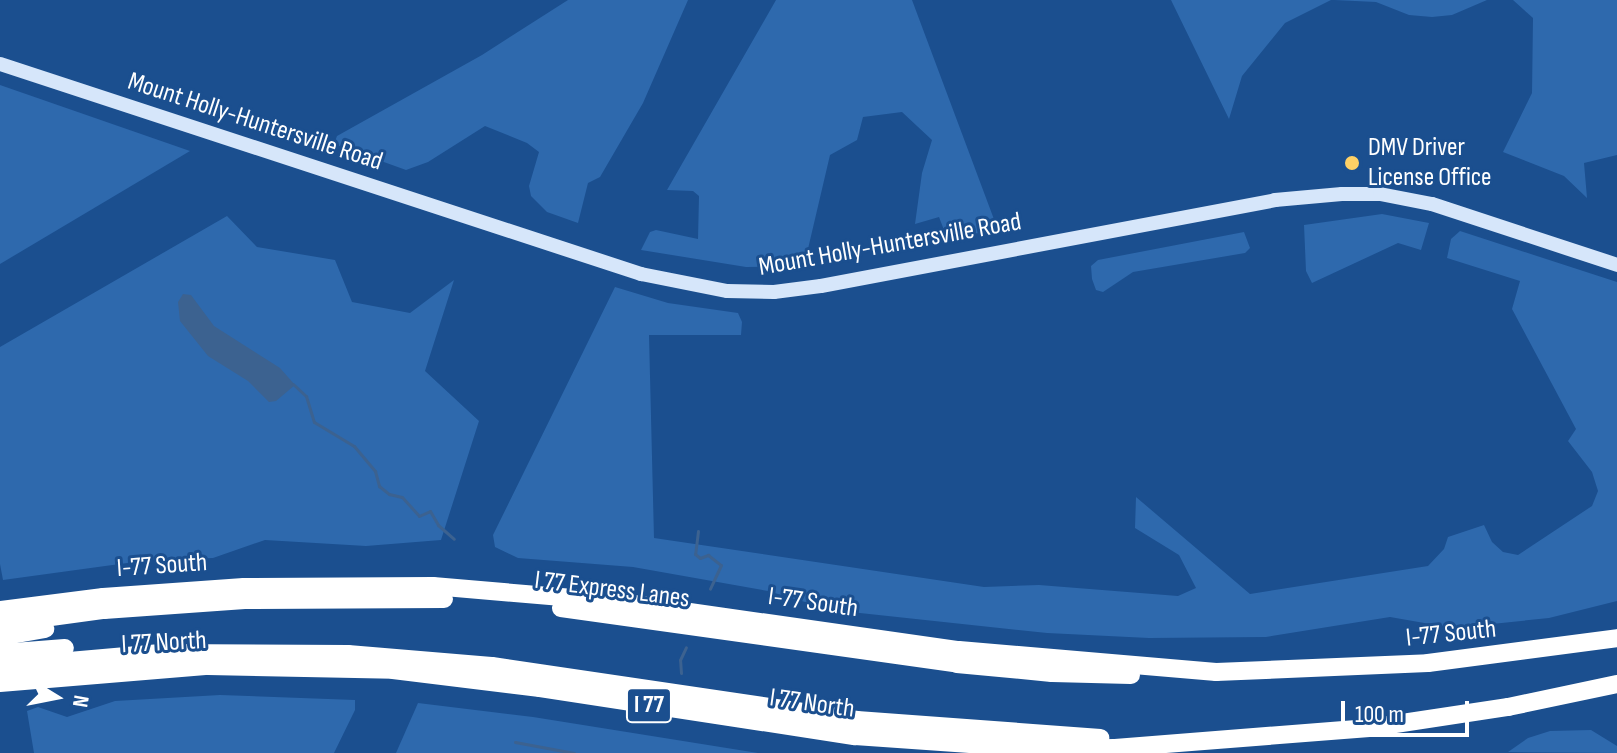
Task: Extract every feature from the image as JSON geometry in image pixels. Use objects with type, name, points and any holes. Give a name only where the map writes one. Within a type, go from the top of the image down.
[{"type":"highway","name":"I-77 South","points":[[0,610],[103,597],[228,587],[433,586],[620,602],[959,650],[1216,672],[1428,663],[1617,638]]},
{"type":"highway","name":"I 77 Express Lanes","points":[[0,624],[198,603],[338,598],[479,601],[618,615],[1004,669],[1099,675],[1216,672]]},
{"type":"highway","points":[[0,637],[198,603]]},
{"type":"highway","points":[[0,653],[91,647],[207,651]]},
{"type":"highway","name":"I 77","points":[[0,667],[97,657],[207,651],[348,654],[442,661],[857,720],[1183,742]]},
{"type":"highway","name":"I 77 North","points":[[0,683],[160,668],[347,667],[490,680],[779,726],[902,741],[1042,749],[1291,736],[1415,722],[1617,684]]},
{"type":"main road","name":"Mount Holly-Huntersville Road","points":[[0,64],[641,274],[727,291],[813,287],[1275,200],[1342,194],[1380,194],[1432,204],[1617,265]]},
{"type":"shaded area","points":[[568,0],[688,0],[643,103],[600,177],[588,183],[578,223],[547,212],[531,196],[529,186],[539,152],[527,143],[485,126],[428,162],[406,170],[334,144],[337,136],[482,55]]},
{"type":"shaded area","points":[[776,0],[912,0],[998,230],[947,238],[939,217],[915,224],[922,173],[932,140],[902,112],[863,117],[857,140],[830,155],[804,266],[746,267],[641,250],[650,232],[656,230],[698,239],[699,196],[693,191],[667,190]]},
{"type":"shaded area","points":[[1171,0],[1331,0],[1285,23],[1242,76],[1229,119]]},
{"type":"shaded area","points":[[1334,0],[1487,0],[1452,15],[1432,17],[1409,15],[1376,2]]},
{"type":"shaded area","points":[[1513,0],[1617,0],[1617,155],[1584,163],[1587,198],[1564,176],[1503,152],[1532,93],[1533,18]]},
{"type":"shaded area","points":[[0,85],[190,151],[0,264]]},
{"type":"shaded area","points":[[1382,214],[1429,223],[1421,250],[1398,243],[1312,283],[1306,271],[1304,225]]},
{"type":"shaded area","points":[[227,216],[257,247],[335,260],[352,302],[410,313],[454,280],[425,371],[479,421],[441,540],[366,546],[265,540],[213,558],[149,560],[3,580],[0,564],[0,347]]},
{"type":"shaded area","points":[[1460,231],[1617,282],[1617,601],[1549,618],[1453,628],[1390,617],[1266,637],[1149,638],[1047,633],[832,610],[768,591],[633,567],[518,558],[495,547],[493,535],[615,287],[668,303],[738,313],[742,322],[741,335],[649,335],[654,538],[984,587],[1039,585],[1178,596],[1196,588],[1179,555],[1135,528],[1136,497],[1250,594],[1428,566],[1444,549],[1448,537],[1484,525],[1492,542],[1503,552],[1518,555],[1592,506],[1598,491],[1592,472],[1568,441],[1576,429],[1512,309],[1520,281],[1447,258],[1451,239]]},
{"type":"shaded area","points":[[1244,232],[1250,248],[1245,253],[1133,272],[1103,292],[1096,290],[1092,279],[1091,266],[1098,260]]},
{"type":"shaded area","points":[[183,294],[191,295],[214,326],[280,368],[295,385],[276,401],[269,402],[248,381],[208,356],[180,321],[178,302]]},
{"type":"shaded area","points":[[220,695],[355,700],[355,710],[334,753],[34,753],[27,711],[38,707],[67,717],[115,701]]},
{"type":"shaded area","points":[[418,703],[533,717],[758,753],[396,753]]},
{"type":"shaded area","points":[[1591,730],[1617,746],[1617,753],[1508,752],[1528,738],[1550,731]]},
{"type":"waterway","points":[[293,384],[306,396],[314,422],[354,446],[375,471],[379,486],[389,494],[402,497],[419,516],[430,511],[438,525],[454,539]]},
{"type":"waterway","points":[[698,531],[695,554],[700,558],[708,555],[721,565],[710,589]]},
{"type":"waterway","points":[[681,673],[680,660],[686,647]]},
{"type":"waterway","points":[[515,742],[574,753]]},
{"type":"place","name":"DMV Driver License Office","points":[[1352,163]]}]
